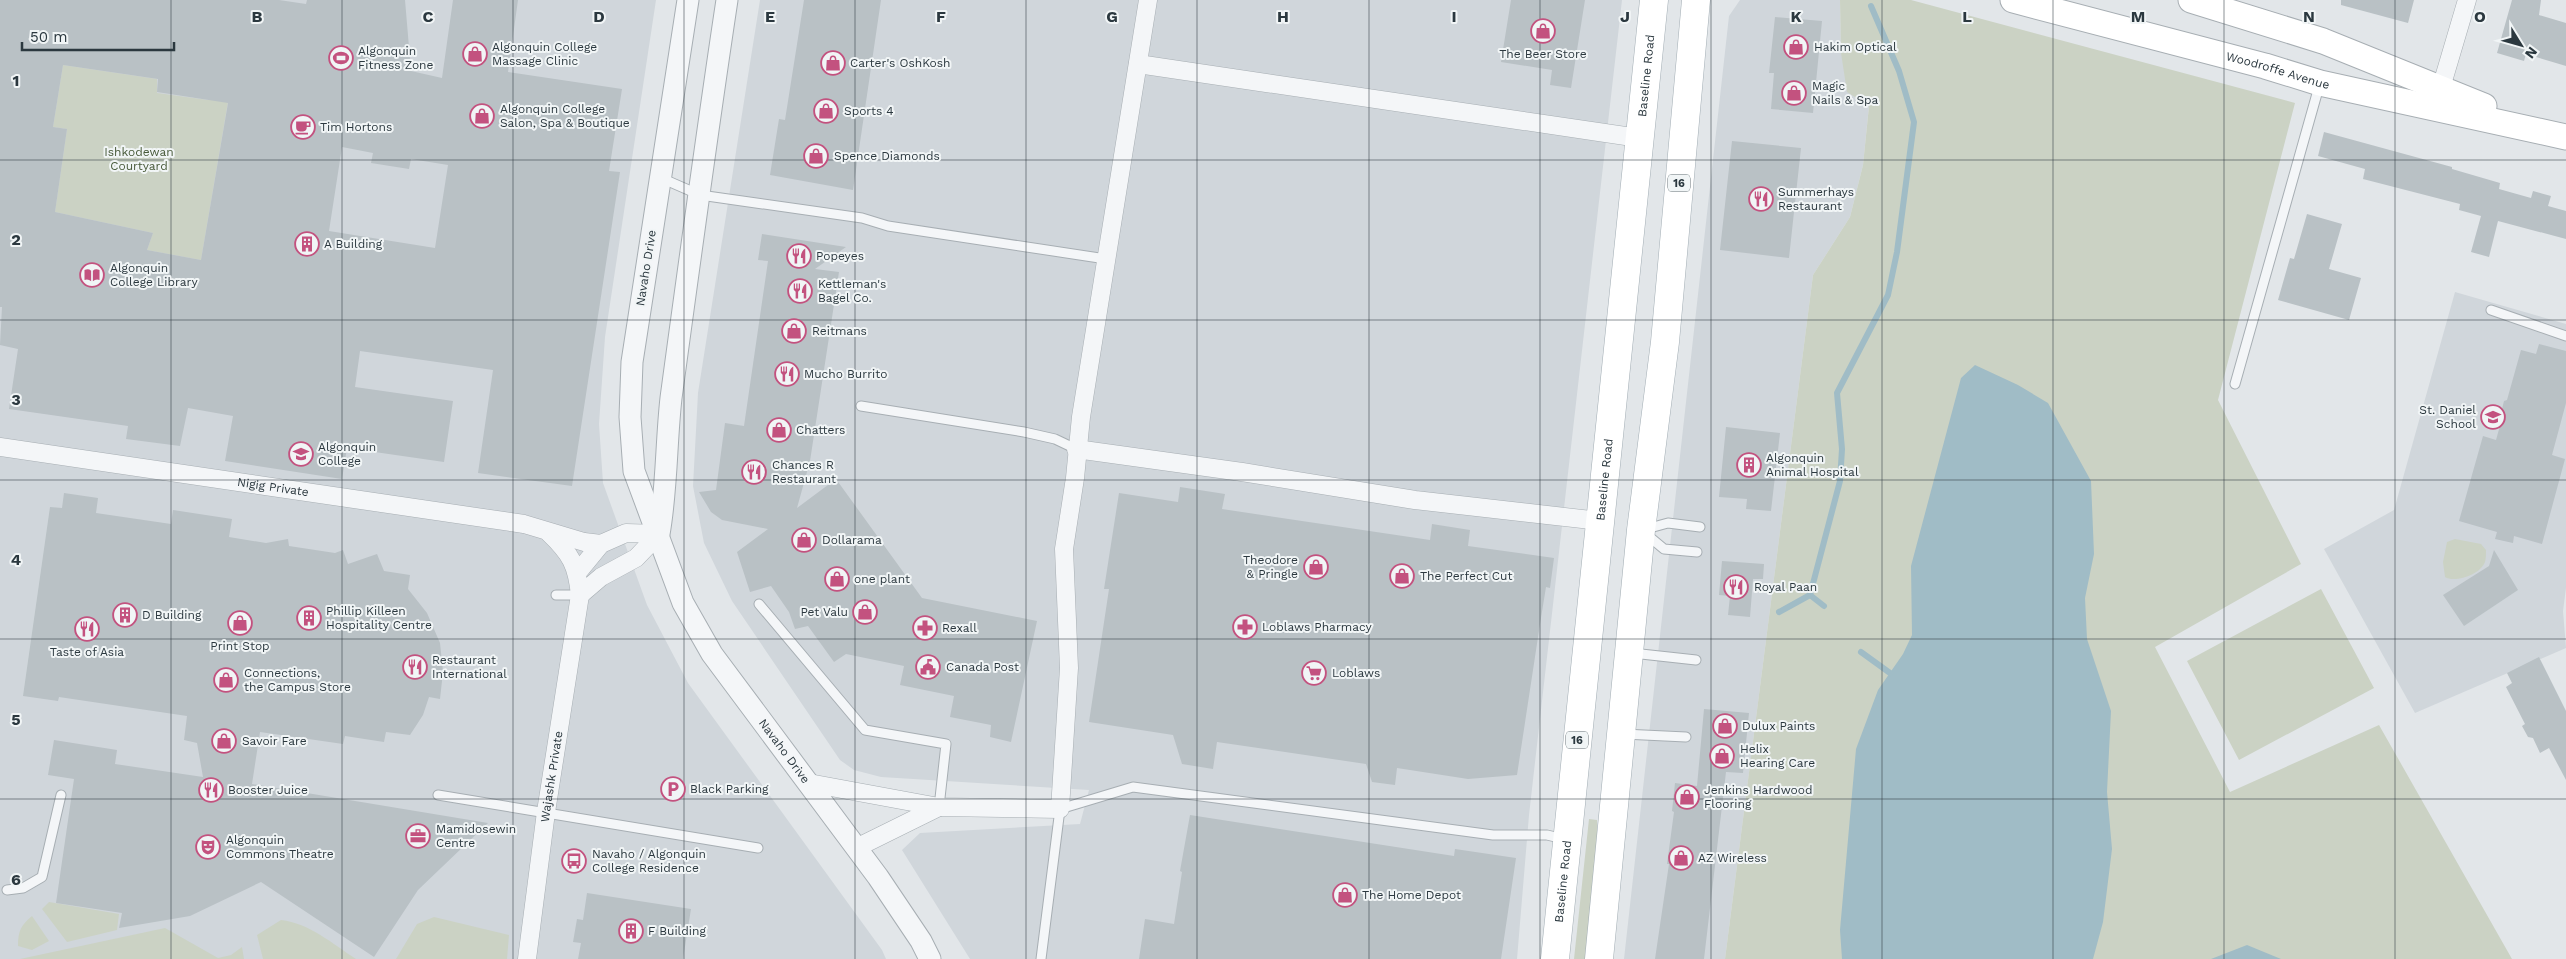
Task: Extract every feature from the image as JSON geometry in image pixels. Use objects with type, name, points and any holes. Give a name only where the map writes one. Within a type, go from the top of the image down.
[{"type":"main road","name":"Baseline Road","points":[[1555,959],[1652,13],[1644,0]]},
{"type":"main road","points":[[1695,12],[1712,0]]},
{"type":"main road","name":"Woodroffe Avenue","points":[[2012,0],[2265,66],[2320,84],[2438,98]]},
{"type":"main road","name":"Woodroffe Avenue","points":[[2191,0],[2323,41],[2438,98],[2555,134]]},
{"type":"main road","name":"16","points":[[1598,959],[1641,530],[1665,342],[1695,12]]},
{"type":"main road","points":[[1600,521],[1641,530]]},
{"type":"street","name":"Navaho Drive","points":[[688,0],[634,345],[630,417],[634,471],[684,603],[712,654],[810,783],[921,940],[930,959]]},
{"type":"street","points":[[580,595],[601,577],[636,558],[659,534],[666,498],[670,408],[727,0]]},
{"type":"street","points":[[810,783],[940,807],[1060,809],[1069,668],[1064,549],[1075,478],[1076,449],[1148,0]]},
{"type":"street","points":[[2438,98],[2467,0]]},
{"type":"street","points":[[1138,64],[1639,138]]},
{"type":"street","name":"Nigig Private","points":[[0,447],[524,524],[584,542],[601,544]]},
{"type":"street","points":[[1076,449],[1242,472],[1415,500],[1600,521]]},
{"type":"street","name":"Nigig Private","points":[[546,531],[560,543],[578,572]]},
{"type":"street","points":[[578,572],[601,544],[626,533],[659,534]]},
{"type":"street","name":"Wajashk Private","points":[[527,959],[546,812],[580,595],[578,572]]},
{"type":"street","points":[[856,848],[940,807]]},
{"type":"lane","points":[[2235,384],[2320,84]]},
{"type":"lane","points":[[661,178],[700,195],[862,218],[888,226],[1106,259]]},
{"type":"lane","points":[[2491,310],[2566,336]]},
{"type":"lane","points":[[861,406],[1024,432],[1055,439],[1076,449]]},
{"type":"lane","points":[[1641,530],[1668,523],[1700,527]]},
{"type":"lane","points":[[1641,530],[1664,549],[1697,552]]},
{"type":"lane","points":[[556,595],[580,595]]},
{"type":"lane","points":[[760,604],[865,730],[946,744],[940,807]]},
{"type":"lane","points":[[1629,653],[1696,660]]},
{"type":"lane","points":[[1621,734],[1686,737]]},
{"type":"lane","points":[[1041,959],[1060,809],[1133,787],[1493,835],[1547,835],[1567,839]]},
{"type":"lane","points":[[7,890],[23,888],[42,877],[61,795]]},
{"type":"lane","points":[[438,795],[758,848]]},
{"type":"shaded area","name":"Algonquin College","points":[[0,0],[656,0],[605,337],[599,424],[603,483],[647,605],[688,683],[882,950],[886,959],[0,959]]},
{"type":"shaded area","points":[[760,0],[1622,0],[1529,815],[1517,959],[970,959],[902,850],[920,833],[1080,824],[1089,790],[881,777],[854,770],[840,760],[732,601],[704,543],[693,486],[698,393]]},
{"type":"shaded area","points":[[1740,0],[1840,0],[1841,53],[1869,105],[1863,165],[1850,217],[1813,275],[1725,959],[1624,959],[1729,16]]},
{"type":"shaded area","name":"St. Daniel School","points":[[2455,292],[2566,324],[2566,588],[2563,611],[2566,648],[2415,713],[2324,549],[2394,510]]},
{"type":"green space","points":[[1840,0],[1911,0],[2295,103],[2218,400],[2301,564],[2155,647],[2230,792],[2379,725],[2512,959],[1725,959],[1813,275],[1850,217],[1863,165],[1869,106],[1847,92],[1841,53]]},
{"type":"green space","name":"Ishkodewan Courtyard","points":[[63,65],[157,79],[157,93],[208,100],[229,96],[201,260],[147,250],[153,233],[55,212],[67,129],[53,127]]},
{"type":"green space","points":[[2455,539],[2481,544],[2486,550],[2485,562],[2478,571],[2467,577],[2449,579],[2445,577],[2443,562],[2447,542]]},
{"type":"green space","points":[[2321,589],[2374,688],[2239,760],[2187,661]]},
{"type":"green space","points":[[1589,819],[1597,820],[1598,847],[1587,959],[1574,959]]},
{"type":"green space","points":[[49,902],[119,914],[117,930],[67,942],[42,909]]},
{"type":"green space","points":[[32,916],[49,941],[32,950],[18,946],[21,929]]},
{"type":"green space","points":[[434,917],[509,935],[507,959],[396,959],[417,924]]},
{"type":"green space","points":[[281,920],[301,925],[311,930],[356,959],[263,959],[257,935]]},
{"type":"green space","points":[[165,928],[218,958],[231,955],[242,947],[244,959],[20,959]]},
{"type":"water","points":[[1975,365],[2018,385],[2048,403],[2091,481],[2094,554],[2085,598],[2087,639],[2111,711],[2107,792],[2112,849],[2103,922],[2093,959],[1842,959],[1840,930],[1856,749],[1878,690],[1903,654],[1912,635],[1911,566],[1961,378]]},
{"type":"water","points":[[2247,945],[2281,959],[2211,959]]},
{"type":"building","name":"A Building","points":[[0,0],[279,0],[306,4],[307,0],[405,0],[411,71],[442,78],[453,0],[518,0],[508,72],[622,89],[609,171],[620,172],[572,486],[478,473],[493,370],[360,351],[355,387],[453,401],[444,462],[347,448],[342,479],[225,461],[233,416],[188,408],[180,446],[126,439],[128,426],[9,409],[18,349],[0,345],[2,307],[0,307]],"holes":[[[63,65],[158,79],[157,92],[228,103],[201,260],[147,250],[153,233],[55,212],[67,129],[53,127]],[[342,147],[373,153],[371,163],[409,169],[411,159],[448,165],[435,248],[329,231]]]},
{"type":"building","points":[[804,0],[881,0],[853,190],[770,175],[779,119],[785,120]]},
{"type":"building","name":"The Beer Store","points":[[1511,0],[1585,0],[1571,88],[1550,85],[1552,70],[1501,62]]},
{"type":"building","points":[[2341,0],[2414,0],[2408,23],[2341,5]]},
{"type":"building","points":[[2512,0],[2541,0],[2539,15],[2566,23],[2566,66],[2526,54],[2524,61],[2497,53]]},
{"type":"building","name":"Hakim Optical","points":[[1775,17],[1822,21],[1813,113],[1771,109],[1774,73],[1769,73]]},
{"type":"building","points":[[2324,132],[2452,167],[2452,169],[2500,183],[2499,189],[2531,198],[2533,191],[2551,196],[2548,206],[2566,211],[2566,239],[2498,221],[2489,257],[2471,252],[2481,216],[2459,210],[2460,204],[2363,179],[2365,169],[2318,156]]},
{"type":"building","name":"Summerhays Restaurant","points":[[1732,141],[1801,148],[1789,258],[1720,250]]},
{"type":"building","points":[[2307,214],[2342,224],[2329,269],[2361,278],[2349,320],[2278,300],[2290,258],[2294,259]]},
{"type":"building","points":[[762,234],[846,247],[815,269],[839,272],[810,461],[797,508],[836,479],[922,598],[1037,621],[1011,742],[990,737],[991,725],[950,717],[954,696],[900,685],[904,666],[846,654],[834,662],[808,626],[795,629],[789,612],[771,586],[750,592],[737,552],[768,529],[722,520],[711,512],[699,492],[716,490],[725,423],[744,426],[768,261],[758,260]]},
{"type":"building","points":[[2539,344],[2566,351],[2566,403],[2552,455],[2565,459],[2542,544],[2514,536],[2513,543],[2495,539],[2497,532],[2459,521],[2483,436],[2496,440],[2503,415],[2501,413],[2504,401],[2507,400],[2521,350],[2536,354]]},
{"type":"building","name":"Algonquin Animal Hospital","points":[[1726,427],[1780,433],[1771,511],[1746,509],[1747,499],[1719,497]]},
{"type":"building","name":"Loblaws","points":[[1180,487],[1225,494],[1222,509],[1430,540],[1432,524],[1470,530],[1468,546],[1554,558],[1550,588],[1546,587],[1517,775],[1468,779],[1397,768],[1395,785],[1372,782],[1366,764],[1217,742],[1213,769],[1182,764],[1173,735],[1089,722],[1109,589],[1104,589],[1119,493],[1178,502]]},
{"type":"building","points":[[64,493],[98,498],[96,513],[171,524],[173,510],[232,519],[229,537],[266,543],[288,539],[289,546],[335,553],[343,550],[348,564],[377,554],[384,571],[410,575],[408,589],[427,613],[440,643],[443,672],[440,699],[429,697],[423,715],[410,735],[386,732],[384,742],[345,736],[343,744],[260,732],[252,784],[488,823],[418,890],[374,957],[261,882],[190,916],[119,928],[122,913],[56,903],[74,779],[48,775],[54,740],[117,750],[115,764],[203,777],[197,743],[184,740],[187,716],[59,697],[58,701],[23,696],[50,507],[62,508]]},
{"type":"building","points":[[2494,550],[2518,590],[2464,626],[2443,595],[2489,566]]},
{"type":"building","name":"Royal Paan","points":[[1722,561],[1764,564],[1763,579],[1753,579],[1750,617],[1728,615],[1730,596],[1719,595]]},
{"type":"building","points":[[2539,657],[2566,711],[2566,780],[2549,748],[2540,753],[2533,738],[2528,737],[2522,726],[2525,724],[2506,687],[2512,683],[2507,673]]},
{"type":"building","points":[[1704,709],[1749,713],[1743,773],[1726,772],[1704,959],[1655,959],[1669,864],[1667,864],[1674,812],[1672,811],[1675,783],[1697,786]]},
{"type":"building","name":"The Home Depot","points":[[1190,815],[1454,856],[1455,849],[1516,858],[1501,959],[1139,959],[1145,919],[1174,924],[1182,872],[1180,871]]},
{"type":"building","name":"F Building","points":[[587,893],[691,909],[683,959],[578,959],[581,943],[573,942],[577,919],[583,920]]},
{"type":"waterway","points":[[1779,612],[1810,595],[1840,481],[1842,449],[1837,393],[1888,295],[1897,252],[1914,122],[1899,71],[1871,6]]},
{"type":"waterway","points":[[1810,595],[1824,606]]},
{"type":"waterway","points":[[1861,652],[1890,673]]},
{"type":"place","name":"The Beer Store","points":[[1543,31]]},
{"type":"place","name":"Hakim Optical","points":[[1796,47]]},
{"type":"place","name":"Algonquin College Massage Clinic","points":[[475,54]]},
{"type":"place","name":"Algonquin Fitness Zone","points":[[341,58]]},
{"type":"place","name":"Carter's OshKosh","points":[[833,63]]},
{"type":"place","name":"Magic Nails & Spa","points":[[1794,93]]},
{"type":"place","name":"Sports 4","points":[[826,111]]},
{"type":"place","name":"Algonquin College Salon, Spa & Boutique","points":[[482,116]]},
{"type":"place","name":"Tim Hortons","points":[[303,127]]},
{"type":"place","name":"Spence Diamonds","points":[[816,156]]},
{"type":"place","name":"Summerhays Restaurant","points":[[1761,199]]},
{"type":"place","name":"A Building","points":[[307,244]]},
{"type":"place","name":"Popeyes","points":[[799,256]]},
{"type":"place","name":"Algonquin College Library","points":[[92,275]]},
{"type":"place","name":"Kettleman's Bagel Co.","points":[[800,291]]},
{"type":"place","name":"Reitmans","points":[[794,331]]},
{"type":"place","name":"Mucho Burrito","points":[[787,374]]},
{"type":"place","name":"St. Daniel School","points":[[2493,417]]},
{"type":"place","name":"Chatters","points":[[779,430]]},
{"type":"place","name":"Algonquin College","points":[[301,454]]},
{"type":"place","name":"Algonquin Animal Hospital","points":[[1749,465]]},
{"type":"place","name":"Chances R Restaurant","points":[[754,472]]},
{"type":"place","name":"Dollarama","points":[[804,540]]},
{"type":"place","name":"Theodore & Pringle","points":[[1316,567]]},
{"type":"place","name":"The Perfect Cut","points":[[1402,576]]},
{"type":"place","name":"one plant","points":[[837,579]]},
{"type":"place","name":"Royal Paan","points":[[1736,587]]},
{"type":"place","name":"Pet Valu","points":[[865,612]]},
{"type":"place","name":"D Building","points":[[125,615]]},
{"type":"place","name":"Phillip Killeen Hospitality Centre","points":[[309,618]]},
{"type":"place","name":"Print Stop","points":[[240,623]]},
{"type":"place","name":"Loblaws Pharmacy","points":[[1245,627]]},
{"type":"place","name":"Rexall","points":[[925,628]]},
{"type":"place","name":"Taste of Asia","points":[[87,629]]},
{"type":"place","name":"Restaurant International","points":[[415,667]]},
{"type":"place","name":"Canada Post","points":[[928,667]]},
{"type":"place","name":"Loblaws","points":[[1314,673]]},
{"type":"place","name":"Connections, the Campus Store","points":[[226,680]]},
{"type":"place","name":"Dulux Paints","points":[[1725,726]]},
{"type":"place","name":"Savoir Fare","points":[[224,741]]},
{"type":"place","name":"Helix Hearing Care","points":[[1722,756]]},
{"type":"place","name":"Black Parking","points":[[673,789]]},
{"type":"place","name":"Booster Juice","points":[[211,790]]},
{"type":"place","name":"Jenkins Hardwood Flooring","points":[[1687,797]]},
{"type":"place","name":"Mamidosewin Centre","points":[[418,836]]},
{"type":"place","name":"Algonquin Commons Theatre","points":[[208,847]]},
{"type":"place","name":"AZ Wireless","points":[[1681,858]]},
{"type":"place","name":"Navaho / Algonquin College Residence","points":[[574,861]]},
{"type":"place","name":"The Home Depot","points":[[1345,895]]},
{"type":"place","name":"F Building","points":[[631,931]]}]
